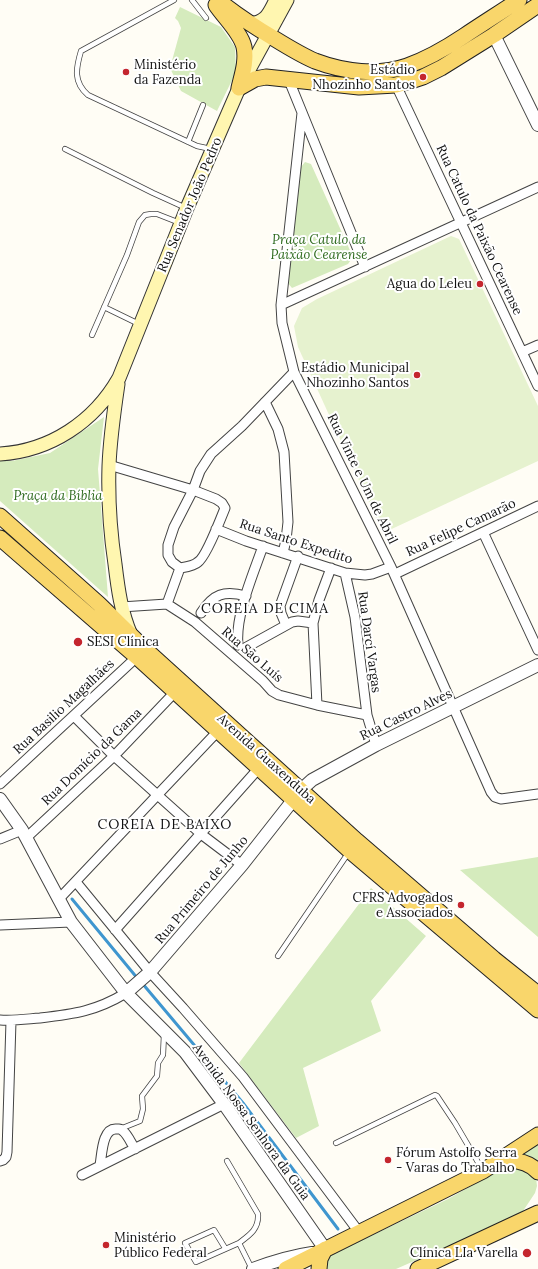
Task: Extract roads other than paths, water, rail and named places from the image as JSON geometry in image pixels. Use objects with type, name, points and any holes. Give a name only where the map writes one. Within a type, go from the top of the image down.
[{"type":"main road","points":[[213,0],[237,33],[244,47],[244,67],[239,88]]},
{"type":"main road","points":[[218,0],[250,24],[300,54],[329,66],[361,71],[392,70],[407,66],[446,48],[519,0]]},
{"type":"main road","points":[[250,24],[260,22],[268,16],[276,0]]},
{"type":"main road","name":"Rua Senador João Pedro","points":[[0,454],[33,449],[47,444],[68,432],[96,410],[112,391],[119,378],[187,208],[239,88],[287,0]]},
{"type":"main road","points":[[494,35],[492,28],[496,22],[529,0]]},
{"type":"main road","points":[[239,88],[248,82],[261,77],[272,76],[359,87],[396,85],[424,77],[494,35],[538,5]]},
{"type":"main road","name":"Rua Senador João Pedro","points":[[119,378],[109,465],[109,499],[112,543],[121,607],[132,637]]},
{"type":"main road","name":"Avenida Guaxenduba","points":[[0,516],[99,604],[132,637],[141,653],[175,692],[259,768],[297,795]]},
{"type":"main road","points":[[1,539],[11,538],[22,541],[82,595],[99,604]]},
{"type":"main road","name":"Avenida Guaxenduba","points":[[1,539],[141,653],[297,795],[538,1010]]},
{"type":"main road","name":"Avenida Guaxenduba","points":[[354,846],[538,994]]},
{"type":"main road","points":[[286,1269],[483,1171],[538,1135]]},
{"type":"main road","points":[[496,1162],[506,1160],[519,1161],[531,1166],[538,1172]]},
{"type":"main road","points":[[418,1269],[535,1212]]},
{"type":"main road","points":[[319,1269],[322,1251]]},
{"type":"street","points":[[494,35],[538,124]]},
{"type":"street","points":[[288,78],[365,267]]},
{"type":"street","name":"Rua Catulo da Paixão Cearense","points":[[396,85],[538,386]]},
{"type":"street","name":"Rua Vinte e Um de Abril","points":[[302,113],[281,305],[282,323],[294,372],[393,570],[495,798],[508,799],[538,794]]},
{"type":"street","points":[[281,305],[538,187]]},
{"type":"street","points":[[522,352],[538,345]]},
{"type":"street","points":[[109,465],[193,490],[222,503],[225,508],[199,562],[191,566],[180,568],[172,562],[168,555],[168,545],[174,527],[193,490],[200,471],[211,454],[242,426],[294,372]]},
{"type":"street","points":[[265,402],[278,429],[284,452],[288,522],[283,553]]},
{"type":"street","name":"Rua Felipe Camarão","points":[[393,570],[483,532],[538,506]]},
{"type":"street","name":"Rua Santo Expedito","points":[[216,529],[345,573],[365,575],[393,570]]},
{"type":"street","points":[[483,532],[538,650]]},
{"type":"street","points":[[263,546],[239,622],[237,636],[242,647],[270,635],[292,622],[298,621],[313,624]]},
{"type":"street","points":[[286,625],[280,606],[298,556]]},
{"type":"street","points":[[121,607],[167,604],[180,568]]},
{"type":"street","points":[[317,705],[313,624],[319,600],[331,568]]},
{"type":"street","name":"Rua Darcí Vargas","points":[[345,573],[354,617],[367,715]]},
{"type":"street","points":[[201,613],[208,603],[220,595],[235,593],[246,596]]},
{"type":"street","name":"Rua São Luís","points":[[167,604],[195,622],[263,681],[272,691],[279,695],[317,705],[367,715]]},
{"type":"street","name":"Rua Basilio Magalhães","points":[[0,784],[141,653]]},
{"type":"street","name":"Rua Castro Alves","points":[[297,795],[312,780],[376,745],[538,666]]},
{"type":"street","name":"Rua Domício da Gama","points":[[24,834],[114,756],[175,692]]},
{"type":"street","points":[[367,715],[376,745]]},
{"type":"street","points":[[74,716],[114,756],[201,834],[242,865]]},
{"type":"street","points":[[58,900],[218,731]]},
{"type":"street","points":[[115,930],[259,768]]},
{"type":"street","name":"Rua Primeiro de Junho","points":[[129,991],[147,974],[242,865],[297,795]]},
{"type":"street","name":"Avenida Nossa Senhora da Guia","points":[[0,799],[24,834],[71,922],[164,1031],[185,1052],[224,1104],[322,1251]]},
{"type":"street","points":[[0,839],[24,834]]},
{"type":"street","name":"Avenida Nossa Senhora da Guia","points":[[76,882],[115,930],[147,974],[183,1008],[243,1078],[359,1232]]},
{"type":"street","points":[[0,925],[71,922]]},
{"type":"street","points":[[0,1020],[11,1021],[72,1015],[105,1005],[129,991]]},
{"type":"street","points":[[0,1161],[6,1157],[7,1152],[5,1088],[11,1021]]},
{"type":"street","points":[[82,1175],[224,1104]]},
{"type":"street","points":[[100,1165],[105,1136],[114,1128],[120,1129],[124,1132],[135,1149]]},
{"type":"street","points":[[253,1269],[274,1261],[322,1251]]},
{"type":"lane","points":[[174,0],[81,51],[78,61],[77,80],[82,90],[88,95],[197,146],[213,150]]},
{"type":"lane","points":[[192,0],[206,18]]},
{"type":"lane","points":[[188,142],[203,105]]},
{"type":"lane","points":[[65,149],[187,208]]},
{"type":"lane","points":[[92,335],[127,255],[139,222],[145,216],[157,214],[181,224]]},
{"type":"lane","points":[[104,307],[141,324]]},
{"type":"lane","points":[[195,622],[201,613]]},
{"type":"lane","points":[[278,956],[354,846]]},
{"type":"lane","points":[[120,1129],[140,1121],[141,1119],[143,1109],[142,1096],[157,1076],[158,1063],[163,1055],[164,1031]]},
{"type":"lane","points":[[336,1143],[435,1095],[455,1123],[483,1171]]},
{"type":"lane","points":[[225,1248],[214,1230],[186,1243],[196,1262],[239,1242],[246,1238],[256,1228],[258,1214],[227,1161]]},
{"type":"lane","points":[[239,1242],[253,1269]]},
{"type":"waterway","points":[[72,899],[138,979]]},
{"type":"waterway","points":[[142,983],[243,1103],[338,1229]]},
{"type":"place","name":"Ministério da Fazenda","points":[[126,72]]},
{"type":"place","name":"Estádio Nhozinho Santos","points":[[423,77]]},
{"type":"place","name":"Agua do Leleu","points":[[480,284]]},
{"type":"place","name":"Estádio Municipal Nhozinho Santos","points":[[417,375]]},
{"type":"place","name":"SESI Clínica","points":[[78,642]]},
{"type":"place","name":"CFRS Advogados e Associados","points":[[461,905]]},
{"type":"place","name":"Fórum Astolfo Serra - Varas do Trabalho","points":[[388,1160]]},
{"type":"place","name":"Ministério Público Federal","points":[[106,1245]]},
{"type":"place","name":"Clínica LIa Varella","points":[[527,1253]]},
{"type":"district","name":"COREIA DE CIMA","points":[[265,609]]},
{"type":"district","name":"COREIA DE BAIXO","points":[[165,825]]},
{"type":"park label","name":"Praça Catulo da Paixão Cearense","points":[[319,248]]},
{"type":"park label","name":"Praça da Bíblia","points":[[58,496]]}]
